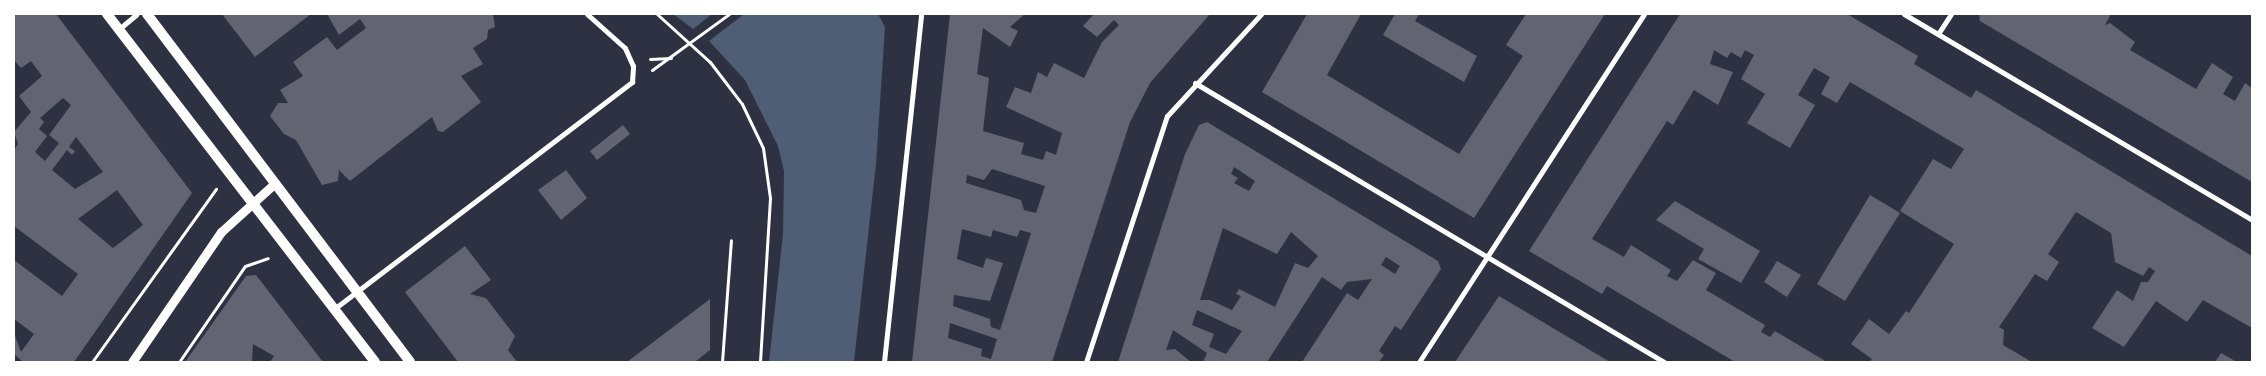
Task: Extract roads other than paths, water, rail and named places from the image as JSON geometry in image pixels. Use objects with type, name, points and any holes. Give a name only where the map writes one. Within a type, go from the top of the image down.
[{"type":"main road","points":[[107,14],[375,362]]},
{"type":"main road","points":[[147,14],[410,362]]},
{"type":"street","points":[[119,30],[137,14]]},
{"type":"street","points":[[334,309],[632,82],[633,66],[625,48],[587,14]]},
{"type":"street","points":[[884,362],[921,14]]},
{"type":"street","points":[[1086,362],[1163,124],[1195,83],[1261,14]]},
{"type":"street","points":[[1419,362],[1644,14]]},
{"type":"street","points":[[1904,14],[2252,220]]},
{"type":"street","points":[[1938,34],[1951,14]]},
{"type":"street","points":[[1195,83],[1664,362]]},
{"type":"street","points":[[132,362],[221,232],[275,183]]},
{"type":"water","points":[[673,14],[878,14],[885,27],[876,164],[854,362],[769,362],[783,234],[784,171],[778,146],[745,80],[709,41]]}]
